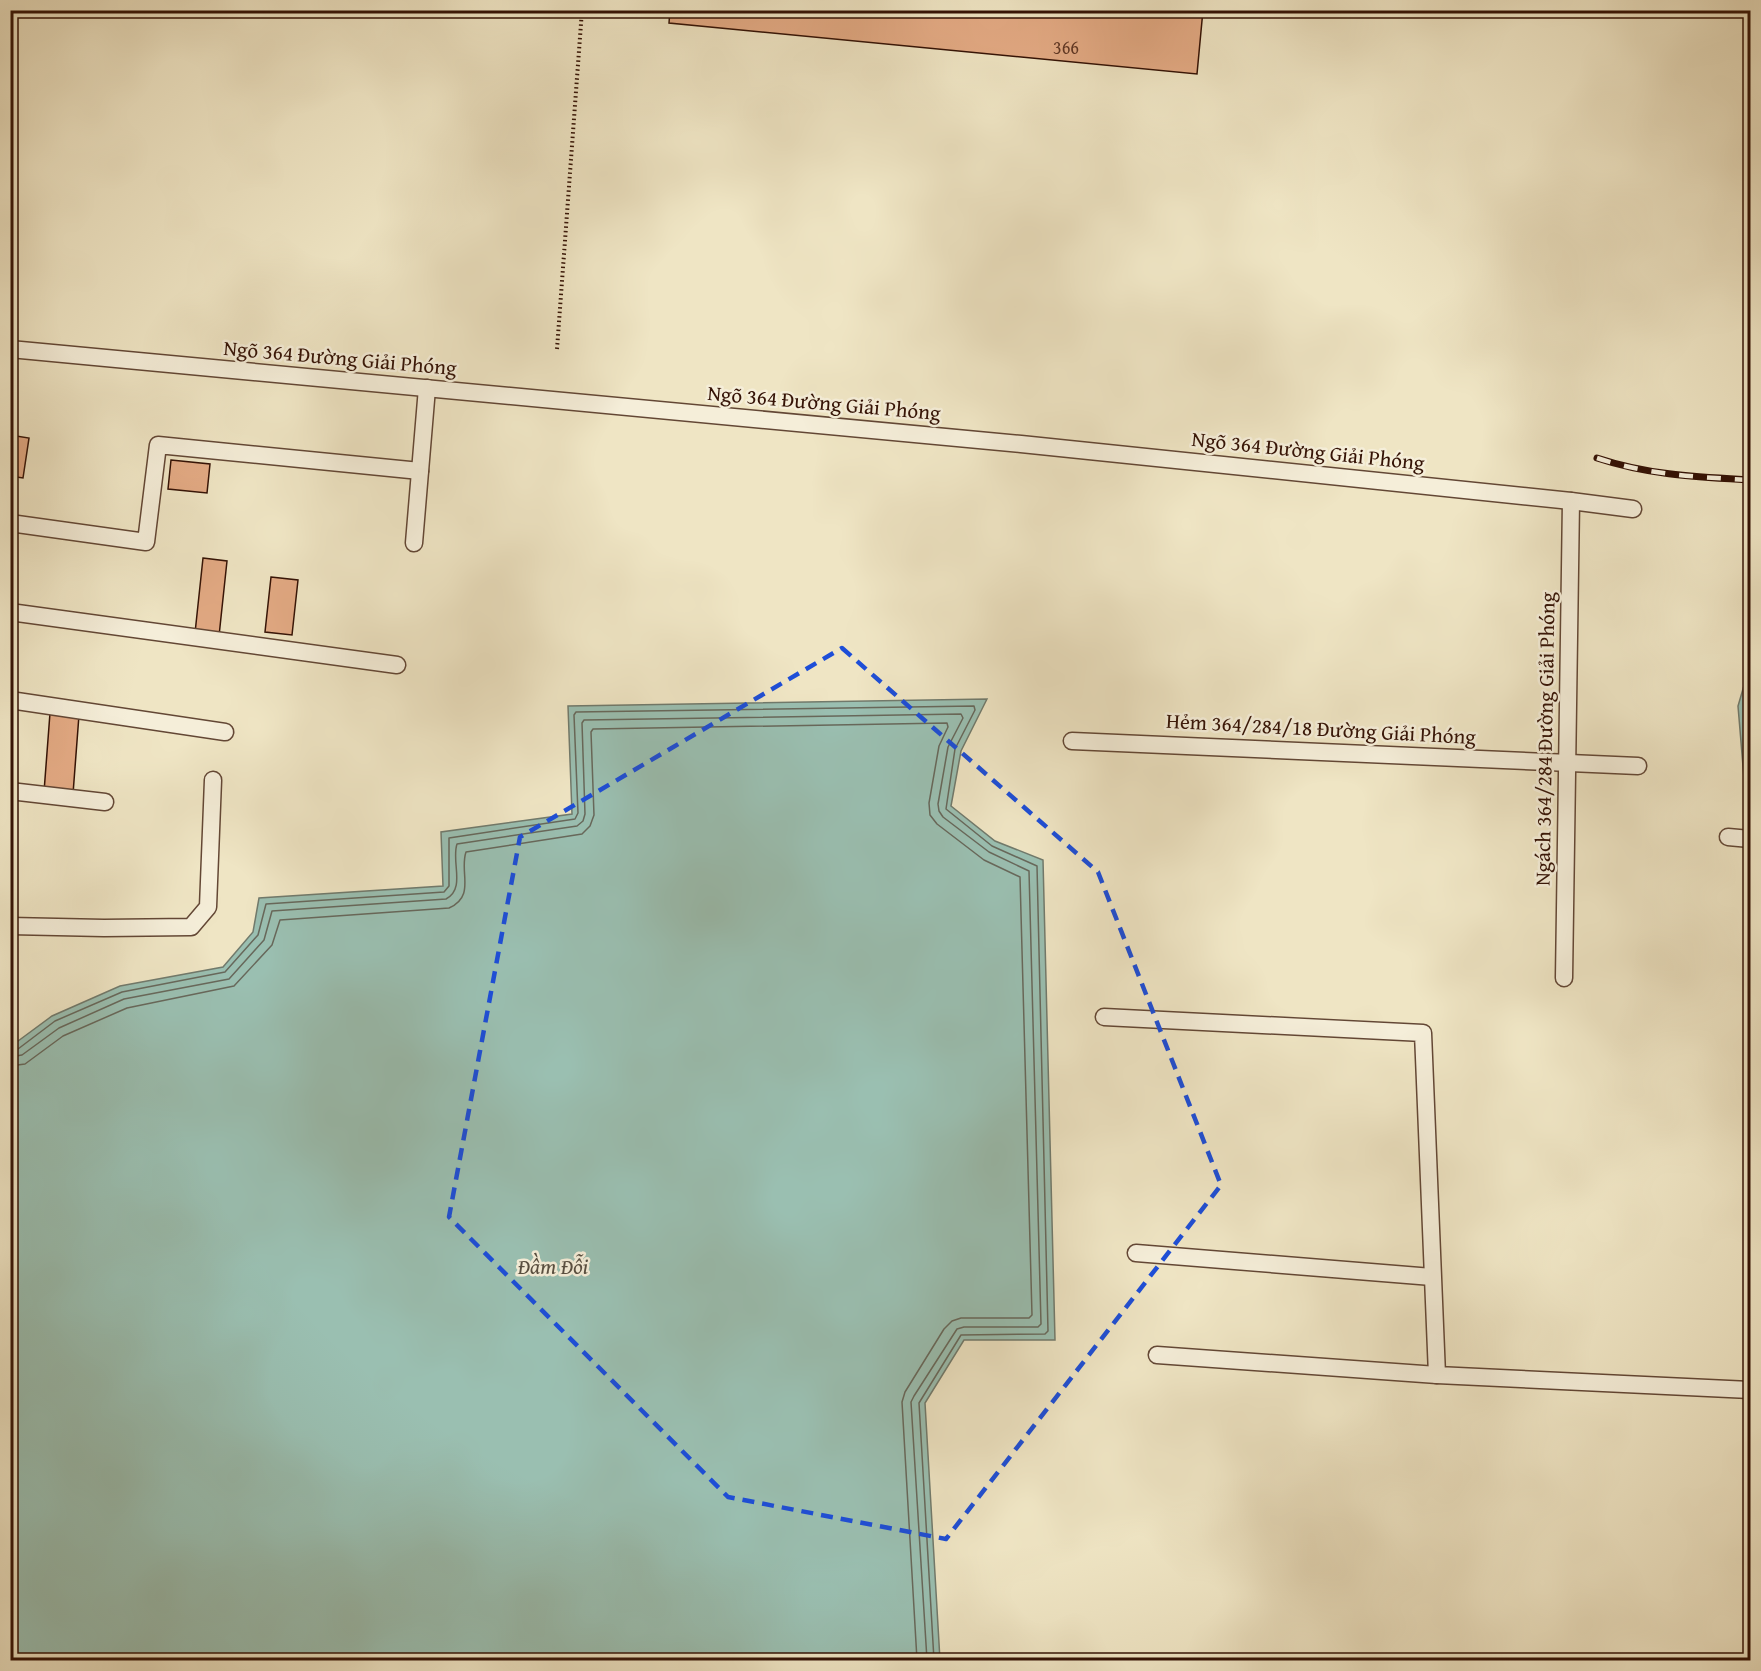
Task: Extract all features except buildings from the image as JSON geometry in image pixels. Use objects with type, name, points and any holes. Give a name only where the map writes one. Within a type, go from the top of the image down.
[{"type":"lane","name":"Ngõ 364 Đường Giải Phóng","points":[[10,349],[1009,443],[1633,509]]},
{"type":"lane","points":[[414,543],[427,388]]},
{"type":"lane","points":[[10,523],[146,542],[158,445],[420,471]]},
{"type":"lane","name":"Ngách 364/284 Đường Giải Phóng","points":[[1564,978],[1571,501]]},
{"type":"lane","points":[[10,612],[397,665]]},
{"type":"lane","points":[[10,700],[225,732]]},
{"type":"lane","name":"Hẻm 364/284/18 Đường Giải Phóng","points":[[1072,741],[1638,766]]},
{"type":"lane","points":[[10,926],[191,927],[208,907],[213,780]]},
{"type":"lane","points":[[10,791],[105,802]]},
{"type":"lane","points":[[1728,837],[1750,839]]},
{"type":"lane","points":[[1104,1017],[1423,1033],[1437,1375]]},
{"type":"lane","points":[[1136,1253],[1432,1277]]},
{"type":"lane","points":[[1157,1355],[1437,1375],[1750,1390]]},
{"type":"path","points":[[556,349],[582,10]]},
{"type":"highlighted area","points":[[842,648],[1098,872],[1221,1185],[946,1539],[728,1497],[449,1217],[520,837]]},
{"type":"water","points":[[1750,665],[1750,783],[1744,778],[1738,706]]},
{"type":"water","name":"Đầm Đỗi","points":[[987,699],[961,751],[951,806],[995,841],[1043,860],[1055,1340],[964,1340],[925,1403],[940,1660],[11,1660],[11,1043],[14,1044],[52,1016],[120,986],[223,967],[253,932],[259,898],[443,886],[441,832],[572,814],[568,706]]},
{"type":"railway","points":[[1597,458],[1654,472],[1750,480]]}]
